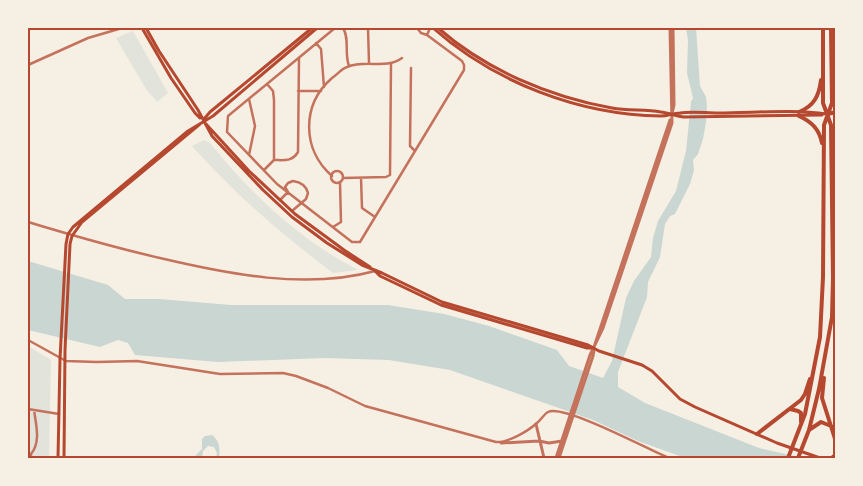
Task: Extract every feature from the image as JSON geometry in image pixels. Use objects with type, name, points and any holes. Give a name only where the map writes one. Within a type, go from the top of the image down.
[{"type":"main road","points":[[142,28],[175,84],[195,113],[250,172],[312,228],[380,276],[441,305],[587,348],[594,348],[642,365],[652,371],[680,399],[695,407],[757,434],[820,458]]},
{"type":"main road","points":[[146,28],[212,136],[247,174],[292,217],[342,254],[375,271]]},
{"type":"main road","points":[[64,458],[66,350],[70,244],[72,236],[82,222],[197,128],[210,112],[312,28]]},
{"type":"main road","points":[[58,458],[60,350],[68,234],[80,220],[203,120],[213,116],[317,28]]},
{"type":"main road","points":[[432,28],[455,46],[497,72],[557,98],[612,111],[662,116],[828,114],[836,112]]},
{"type":"main road","points":[[438,28],[457,43],[498,69],[566,98],[592,104],[631,110],[663,112],[672,115]]},
{"type":"main road","points":[[822,28],[823,103],[832,126],[832,307],[822,398],[836,442]]},
{"type":"main road","points":[[788,458],[805,414],[820,336],[823,277],[824,125],[832,103],[831,28]]},
{"type":"main road","points":[[831,65],[836,76]]},
{"type":"main road","points":[[799,114],[808,109],[818,96],[823,68]]},
{"type":"main road","points":[[799,114],[815,126],[820,134],[824,148]]},
{"type":"main road","points":[[828,114],[836,116]]},
{"type":"main road","points":[[832,158],[836,150]]},
{"type":"main road","points":[[757,434],[801,400],[805,394],[816,362]]},
{"type":"main road","points":[[798,458],[809,430],[825,364]]},
{"type":"main road","points":[[790,409],[801,414],[801,424]]},
{"type":"main road","points":[[809,430],[821,422],[836,428]]},
{"type":"main road","points":[[831,458],[836,454]]},
{"type":"street","points":[[28,64],[88,38],[122,28]]},
{"type":"street","points":[[335,28],[228,116],[227,132],[288,192],[352,242],[360,242],[464,70],[462,62],[427,34],[421,33],[417,28]]},
{"type":"street","points":[[343,28],[346,34],[347,61],[349,66]]},
{"type":"street","points":[[368,28],[369,63]]},
{"type":"street","points":[[427,34],[432,28]]},
{"type":"street","points":[[558,458],[674,110],[671,28]]},
{"type":"street","points":[[316,43],[322,55],[324,88]]},
{"type":"street","points":[[274,160],[289,160],[295,157],[298,152],[298,58]]},
{"type":"street","points":[[340,183],[334,182],[332,176],[321,167],[312,149],[308,125],[315,99],[339,72],[349,66],[360,63],[391,64],[402,58]]},
{"type":"street","points":[[343,178],[386,177],[390,175],[391,64]]},
{"type":"street","points":[[411,68],[410,146],[415,151]]},
{"type":"street","points":[[264,170],[274,160],[274,100],[273,91],[267,84]]},
{"type":"street","points":[[298,91],[321,91]]},
{"type":"street","points":[[249,99],[255,126],[249,155]]},
{"type":"street","points":[[332,176],[335,172],[339,172],[343,175],[343,178]]},
{"type":"street","points":[[332,227],[341,222],[340,183],[343,178]]},
{"type":"street","points":[[361,178],[362,208],[375,217]]},
{"type":"street","points":[[288,192],[286,187],[288,183],[293,181],[307,188],[306,199],[292,211]]},
{"type":"street","points":[[280,200],[288,192]]},
{"type":"street","points":[[28,222],[72,236],[201,268],[280,280],[349,276],[375,271]]},
{"type":"street","points":[[28,340],[66,361],[137,361],[220,374],[283,373],[312,380],[365,406],[483,440],[501,442],[539,441],[549,443],[562,441]]},
{"type":"street","points":[[28,409],[59,414]]},
{"type":"street","points":[[31,458],[29,453],[34,449],[37,432],[34,410]]},
{"type":"street","points":[[501,442],[536,424],[547,412],[556,411],[567,413],[598,425],[669,458]]},
{"type":"street","points":[[536,424],[544,458]]},
{"type":"street","points":[[558,458],[562,441],[565,437]]},
{"type":"shaded area","points":[[686,28],[696,28],[700,86],[706,97],[707,106],[703,139],[698,154],[693,160],[694,170],[690,184],[675,214],[670,216],[665,224],[660,257],[648,282],[647,297],[618,372],[618,387],[645,403],[759,448],[803,458],[685,458],[638,441],[593,420],[450,370],[389,360],[324,358],[218,362],[135,355],[128,343],[118,340],[100,347],[28,330],[28,261],[108,285],[125,299],[159,299],[231,305],[388,305],[444,314],[489,326],[557,350],[569,366],[603,378],[612,361],[626,298],[634,281],[651,257],[653,238],[658,221],[676,191],[686,151],[693,98],[687,73],[688,40]]},
{"type":"shaded area","points":[[133,31],[168,93],[157,102],[146,89],[116,38]]},
{"type":"shaded area","points":[[204,140],[210,143],[260,198],[296,230],[316,245],[358,270],[333,273],[277,228],[242,198],[192,146]]},
{"type":"shaded area","points":[[28,346],[51,360],[49,458],[28,458]]},
{"type":"shaded area","points":[[212,435],[219,445],[219,458],[216,458],[217,453],[214,447],[208,446],[203,451],[202,458],[193,458],[202,449],[202,439],[205,436]]}]
